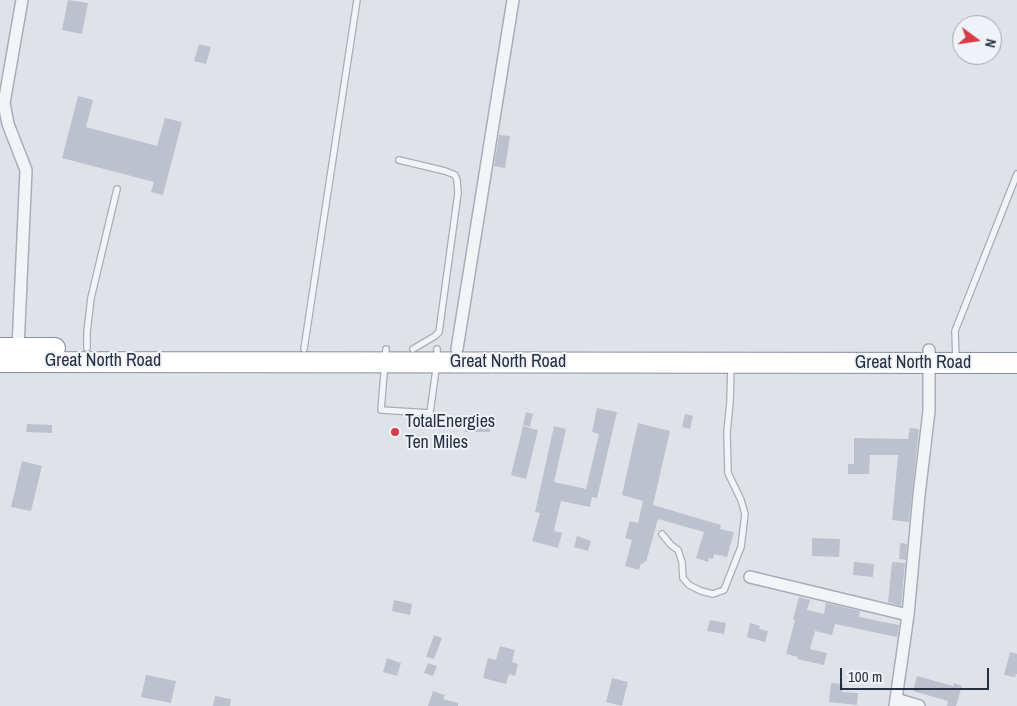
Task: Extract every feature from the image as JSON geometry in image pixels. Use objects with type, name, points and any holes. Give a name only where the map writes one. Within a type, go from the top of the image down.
[{"type":"highway","name":"Great North Road","points":[[9,348],[304,348],[385,355],[413,349],[437,355],[458,349],[930,356],[956,356],[1017,350]]},
{"type":"highway","name":"Great North Road","points":[[0,362],[437,355],[731,362],[930,356]]},
{"type":"highway","name":"Great North Road","points":[[956,356],[1017,363]]},
{"type":"street","points":[[9,348],[26,170],[8,124],[4,103],[22,0]]},
{"type":"street","points":[[458,349],[513,0]]},
{"type":"street","points":[[920,706],[896,702],[908,615],[929,411],[930,356]]},
{"type":"street","points":[[750,577],[908,615]]},
{"type":"lane","points":[[304,348],[358,0]]},
{"type":"lane","points":[[399,160],[446,171],[454,175],[457,180],[458,193],[439,332],[413,349]]},
{"type":"lane","points":[[956,356],[955,331],[1017,174]]},
{"type":"lane","points":[[87,348],[91,298],[117,189]]},
{"type":"lane","points":[[385,355],[381,410],[430,413],[437,355]]},
{"type":"lane","points":[[662,534],[678,550],[682,562],[683,578],[689,585],[713,594],[724,590],[741,547],[745,514],[741,500],[728,473],[727,432],[731,362]]},
{"type":"building","points":[[68,0],[88,3],[82,34],[62,30]]},
{"type":"building","points":[[199,44],[211,47],[206,64],[194,61]]},
{"type":"building","points":[[78,96],[93,100],[86,127],[157,146],[165,118],[182,122],[163,195],[151,192],[154,182],[62,158]]},
{"type":"building","points":[[499,135],[510,136],[505,168],[494,166]]},
{"type":"building","points":[[597,408],[617,412],[597,498],[592,497],[590,507],[561,501],[554,531],[562,533],[558,548],[532,541],[540,513],[535,512],[554,426],[566,429],[554,482],[586,489],[599,434],[592,432]]},
{"type":"building","points":[[526,412],[533,414],[530,427],[523,425]]},
{"type":"building","points":[[685,414],[693,416],[690,429],[682,427]]},
{"type":"building","points":[[465,417],[490,417],[490,432],[465,432]]},
{"type":"building","points":[[638,423],[670,431],[653,505],[721,525],[720,529],[734,532],[727,557],[714,554],[713,559],[709,558],[708,562],[696,558],[704,532],[658,519],[646,562],[641,563],[639,570],[625,566],[632,540],[625,538],[630,521],[638,523],[643,501],[622,495]]},
{"type":"building","points":[[27,424],[52,425],[52,433],[26,432]]},
{"type":"building","points":[[523,426],[538,430],[526,479],[511,475]]},
{"type":"building","points":[[910,428],[919,429],[909,522],[892,520],[898,455],[870,455],[869,474],[848,474],[848,464],[854,464],[854,438],[908,439]]},
{"type":"building","points":[[22,461],[42,466],[31,511],[11,507]]},
{"type":"building","points":[[577,536],[591,541],[588,551],[574,547]]},
{"type":"building","points":[[812,538],[840,539],[839,557],[812,556]]},
{"type":"building","points":[[900,543],[907,544],[906,560],[899,559]]},
{"type":"building","points":[[854,562],[874,564],[873,577],[853,575]]},
{"type":"building","points":[[892,562],[905,563],[901,606],[888,602]]},
{"type":"building","points":[[799,597],[810,600],[807,610],[824,614],[826,603],[860,611],[859,617],[899,625],[897,637],[835,624],[832,635],[815,631],[810,649],[827,653],[824,665],[797,659],[798,657],[786,654]]},
{"type":"building","points":[[394,600],[412,604],[410,615],[392,611]]},
{"type":"building","points":[[710,620],[726,623],[724,634],[707,631]]},
{"type":"building","points":[[750,623],[760,626],[759,629],[768,631],[765,642],[747,637]]},
{"type":"building","points":[[434,635],[442,638],[434,659],[426,657]]},
{"type":"building","points":[[500,646],[515,650],[512,662],[518,664],[515,676],[509,674],[506,684],[483,678],[488,658],[496,660]]},
{"type":"building","points":[[1010,652],[1017,654],[1017,674],[1015,677],[1004,675]]},
{"type":"building","points":[[387,658],[401,663],[397,676],[383,672]]},
{"type":"building","points":[[428,663],[437,666],[433,676],[424,673]]},
{"type":"building","points":[[146,675],[176,681],[171,703],[141,697]]},
{"type":"building","points":[[917,676],[953,686],[954,683],[962,686],[956,706],[947,706],[948,701],[913,691]]},
{"type":"building","points":[[612,678],[628,682],[622,706],[606,702]]},
{"type":"building","points":[[831,683],[843,684],[842,692],[858,693],[857,705],[829,702]]},
{"type":"building","points":[[433,691],[445,695],[443,699],[458,703],[458,706],[428,706]]},
{"type":"building","points":[[215,696],[231,699],[230,706],[213,706]]},
{"type":"place","name":"TotalEnergies Ten Miles","points":[[395,432]]}]
